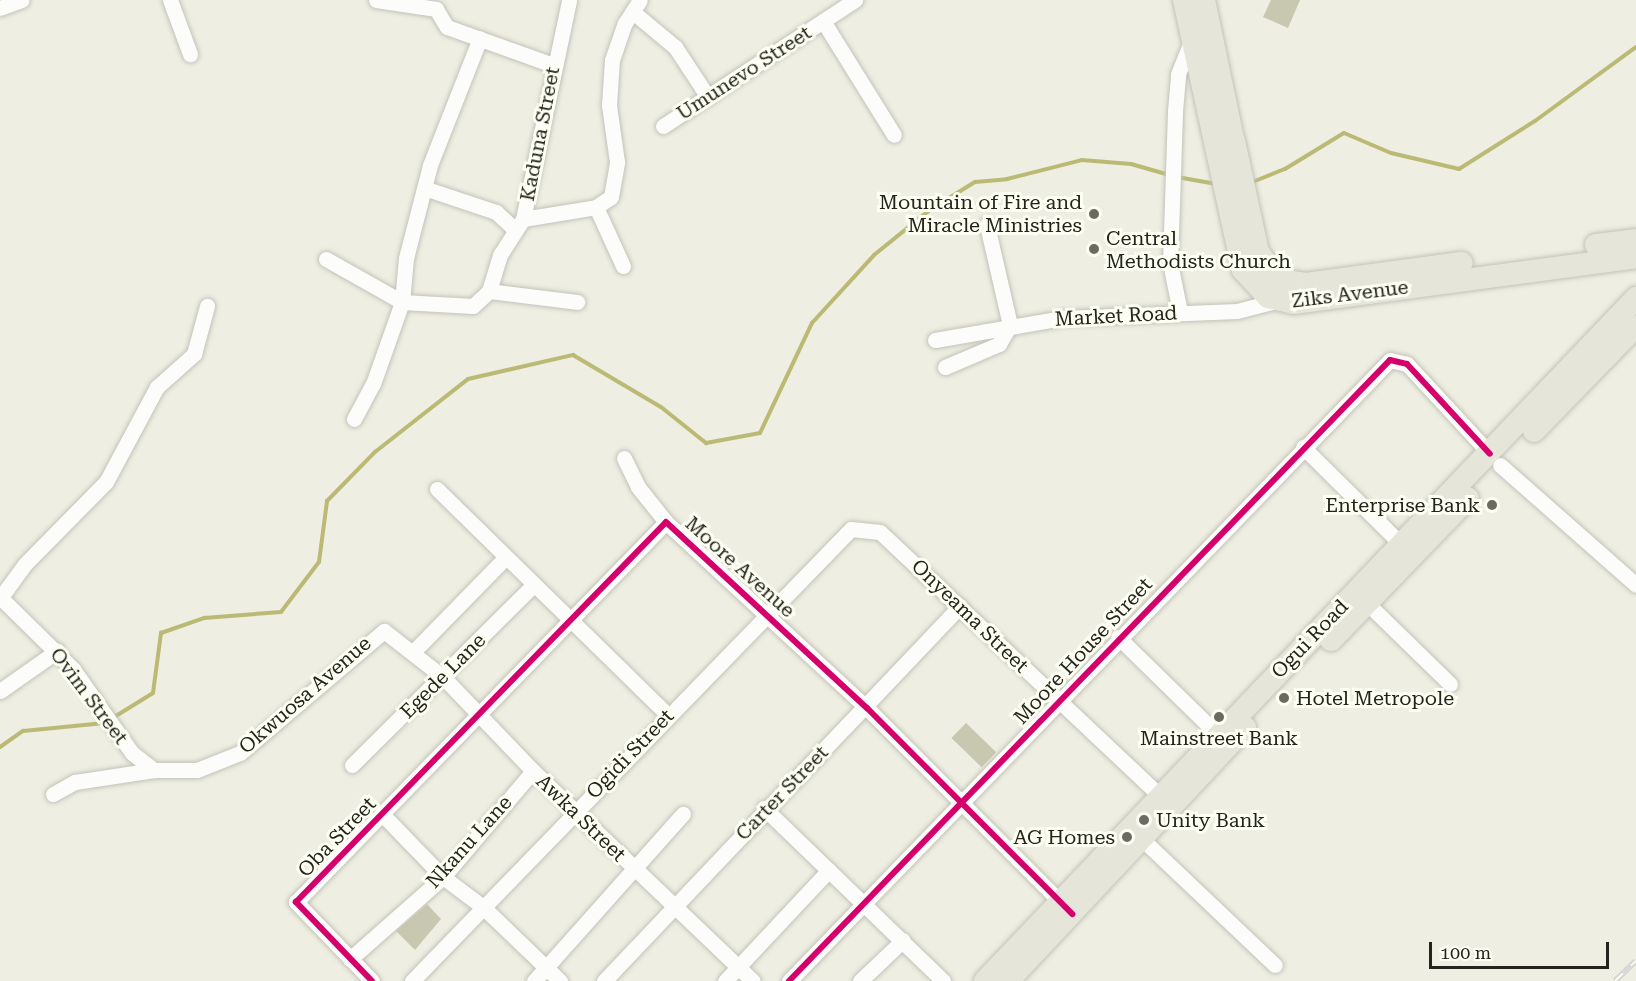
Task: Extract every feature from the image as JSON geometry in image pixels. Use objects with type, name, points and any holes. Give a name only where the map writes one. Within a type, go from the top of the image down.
[{"type":"main road","name":"Ziks Avenue","points":[[1184,0],[1191,41],[1227,141]]},
{"type":"main road","name":"Ziks Avenue","points":[[1204,0],[1240,218],[1282,293],[1293,303],[1636,257]]},
{"type":"main road","name":"Ziks Avenue","points":[[1282,293],[1636,240]]},
{"type":"main road","name":"Ogui Road","points":[[985,981],[1142,839],[1367,603],[1636,298]]},
{"type":"main road","name":"Ogui Road","points":[[1008,981],[1065,908],[1160,795],[1401,544],[1495,460],[1636,326]]},
{"type":"street","points":[[0,8],[22,0]]},
{"type":"street","points":[[170,0],[190,54]]},
{"type":"street","points":[[376,0],[436,9],[447,27],[553,65]]},
{"type":"street","name":"Kaduna Street","points":[[489,291],[519,224],[569,0]]},
{"type":"street","name":"Umunevo Street","points":[[663,126],[823,21],[846,3]]},
{"type":"street","points":[[426,189],[496,212],[519,224],[596,207],[611,197],[616,185],[609,105],[612,60],[637,6],[675,47],[708,96]]},
{"type":"street","points":[[823,21],[894,135]]},
{"type":"street","points":[[354,419],[373,384],[402,302],[406,258],[426,189],[430,165],[480,38]]},
{"type":"street","points":[[1180,312],[1170,263],[1177,81],[1191,41]]},
{"type":"street","points":[[596,207],[623,266]]},
{"type":"street","points":[[945,367],[999,344],[1010,325],[987,225]]},
{"type":"street","points":[[326,259],[402,302],[473,306],[489,291],[577,302]]},
{"type":"street","name":"Market Road","points":[[935,340],[1010,325],[1180,312],[1237,311],[1282,293]]},
{"type":"street","points":[[1,597],[26,564],[106,482],[157,387],[194,354],[207,306]]},
{"type":"street","name":"Moore House Street","points":[[789,981],[961,806],[1118,637],[1390,360],[1407,364],[1495,460]]},
{"type":"street","points":[[1303,447],[1401,544]]},
{"type":"street","points":[[624,458],[638,487],[666,522]]},
{"type":"street","points":[[1495,460],[1634,580]]},
{"type":"street","points":[[437,489],[504,559],[668,715]]},
{"type":"street","name":"Moore Avenue","points":[[477,714],[666,522],[767,612],[867,708],[961,806],[1065,908]]},
{"type":"street","name":"Ogidi Street","points":[[412,981],[767,612],[851,529]]},
{"type":"street","name":"Onyeama Street","points":[[851,529],[880,532],[1160,795]]},
{"type":"street","points":[[414,651],[504,559]]},
{"type":"street","name":"Egede Lane","points":[[352,765],[533,585]]},
{"type":"street","name":"Ovim Street","points":[[1,597],[57,651],[132,753],[154,770]]},
{"type":"street","points":[[1367,603],[1450,684]]},
{"type":"street","name":"Carter Street","points":[[604,981],[676,907],[764,808],[867,708],[960,606]]},
{"type":"street","name":"Awka Street","points":[[384,631],[414,651],[442,677],[533,771],[753,981]]},
{"type":"street","name":"Okwuosa Avenue","points":[[53,794],[75,782],[154,770],[197,770],[240,753],[384,631]]},
{"type":"street","points":[[1118,637],[1218,735]]},
{"type":"street","points":[[0,691],[57,651]]},
{"type":"street","name":"Oba Street","points":[[372,981],[296,902],[477,714]]},
{"type":"street","name":"Nkanu Lane","points":[[350,959],[443,877],[533,771]]},
{"type":"street","points":[[764,808],[866,904],[943,981]]},
{"type":"street","points":[[382,814],[443,877],[483,907],[560,981]]},
{"type":"street","points":[[534,981],[683,814]]},
{"type":"street","points":[[1142,839],[1275,965]]},
{"type":"street","points":[[725,981],[829,870]]},
{"type":"street","points":[[860,981],[903,940]]},
{"type":"building","points":[[1271,0],[1300,0],[1288,28],[1263,17]]},
{"type":"building","points":[[966,723],[996,752],[982,767],[951,738]]},
{"type":"building","points":[[427,904],[441,919],[415,950],[396,931]]},
{"type":"waterway","points":[[1250,183],[1285,169],[1344,133],[1391,153],[1459,169],[1535,121],[1636,47]]},
{"type":"waterway","points":[[111,719],[153,693],[161,633],[204,618],[281,612],[319,562],[327,501],[375,452],[468,379],[573,355],[661,407],[706,443],[760,433],[812,323],[874,255],[931,209],[975,182],[1007,179],[1082,160],[1131,164],[1169,175]]},
{"type":"waterway","points":[[1177,177],[1216,184]]},
{"type":"waterway","points":[[0,747],[23,731],[105,723]]},
{"type":"railway","points":[[1615,981],[1636,961]]},
{"type":"cycle path","points":[[789,981],[1390,360],[1407,364],[1490,454]]},
{"type":"cycle path","points":[[372,981],[296,902],[666,522],[867,708],[1072,914]]},
{"type":"place","name":"Mountain of Fire and Miracle Ministries","points":[[1094,214]]},
{"type":"place","name":"Central Methodists Church","points":[[1094,249]]},
{"type":"place","name":"Enterprise Bank","points":[[1492,505]]},
{"type":"place","name":"Hotel Metropole","points":[[1284,698]]},
{"type":"place","name":"Mainstreet Bank","points":[[1219,717]]},
{"type":"place","name":"Unity Bank","points":[[1144,820]]},
{"type":"place","name":"AG Homes","points":[[1127,837]]}]
